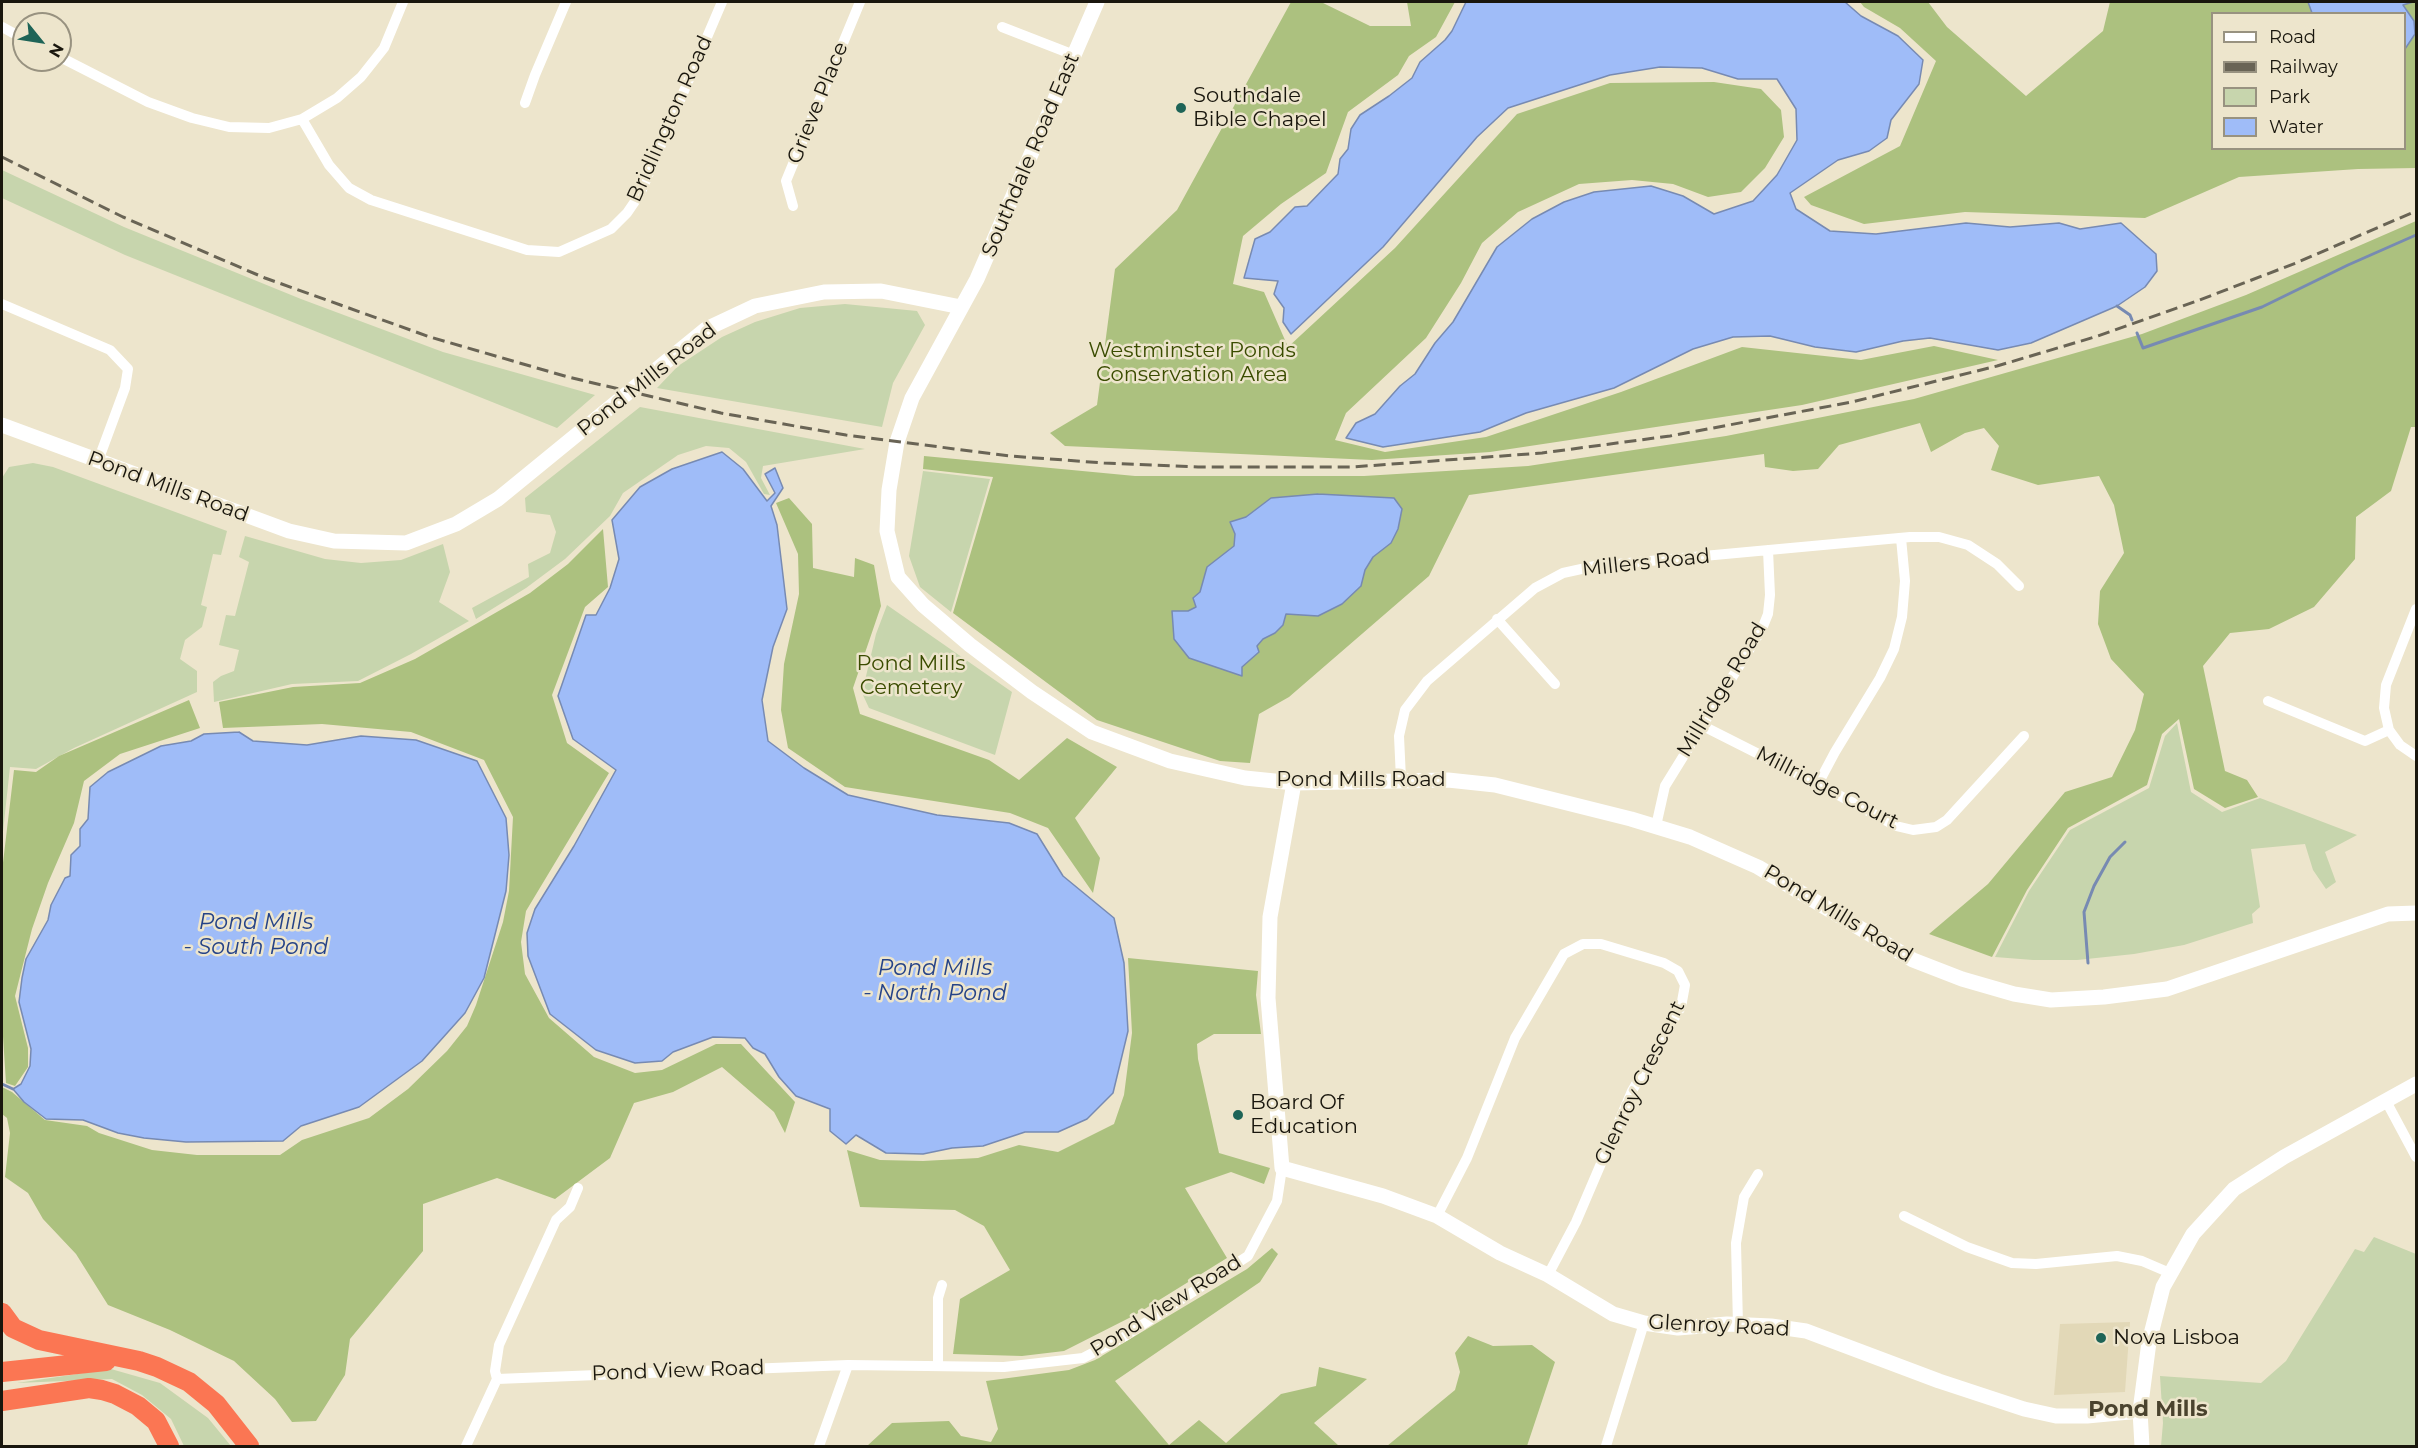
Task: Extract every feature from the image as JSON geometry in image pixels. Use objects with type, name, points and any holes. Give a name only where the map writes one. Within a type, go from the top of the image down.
[{"type":"highway","points":[[2,1313],[13,1328],[39,1340],[157,1367],[189,1382],[216,1404],[249,1446]]},
{"type":"highway","points":[[2,1372],[121,1359]]},
{"type":"highway","points":[[2,1401],[89,1388],[102,1390],[138,1406],[156,1421],[170,1446]]},
{"type":"main road","name":"Southdale Road East","points":[[960,307],[977,279],[1097,2]]},
{"type":"main road","name":"Pond Mills Road","points":[[6,430],[289,531],[334,541],[406,543],[456,524],[498,499],[706,329],[755,306],[824,292],[881,291],[960,307],[912,398],[897,442],[887,531],[898,577],[922,605],[970,645],[1032,692],[1092,732],[1170,761],[1245,778],[1294,783],[1401,779],[1448,780],[1495,785],[1656,826],[1690,837],[1758,867],[1913,960],[1962,979],[2014,994],[2052,1000],[2104,997],[2167,989],[2388,914],[2416,913]]},
{"type":"main road","name":"Pond View Road","points":[[1282,1168],[1268,998],[1270,916],[1294,783]]},
{"type":"main road","points":[[2142,1446],[2140,1411],[2149,1342],[2163,1287],[2193,1234],[2234,1189],[2284,1157],[2416,1084]]},
{"type":"main road","name":"Glenroy Road","points":[[1282,1168],[1383,1196],[1437,1216],[1500,1253],[1548,1275],[1613,1314],[1644,1323],[1678,1328],[1738,1325],[1771,1326],[1806,1331],[1939,1382],[2024,1409],[2056,1416],[2087,1416],[2140,1411]]},
{"type":"street","points":[[72,63],[148,102],[192,118],[229,127],[269,128],[302,119],[337,98],[362,77],[384,48],[403,2]]},
{"type":"street","points":[[525,103],[566,2]]},
{"type":"street","name":"Bridlington Road","points":[[302,119],[329,165],[349,188],[371,200],[527,250],[559,252],[611,229],[627,213],[640,194],[722,2]]},
{"type":"street","name":"Grieve Place","points":[[793,207],[786,181],[860,2]]},
{"type":"street","points":[[1002,27],[1074,55]]},
{"type":"street","points":[[2,304],[110,350],[128,369],[125,388],[98,461]]},
{"type":"street","name":"Millers Road","points":[[1401,779],[1399,736],[1405,710],[1426,681],[1534,588],[1563,573],[1595,566],[1901,538],[1939,537],[1968,545],[1997,564],[2019,586]]},
{"type":"street","points":[[1818,784],[1880,678],[1894,649],[1902,617],[1905,581],[1901,538]]},
{"type":"street","name":"Millridge Road","points":[[1656,826],[1665,786],[1762,629],[1768,614],[1770,595],[1768,550]]},
{"type":"street","points":[[2416,609],[2386,685],[2384,708],[2389,730],[2400,745],[2416,756]]},
{"type":"street","points":[[1497,618],[1555,684]]},
{"type":"street","points":[[2268,701],[2365,741],[2389,730]]},
{"type":"street","name":"Millridge Court","points":[[1703,726],[1896,826],[1927,830],[1947,820],[2024,736]]},
{"type":"street","name":"Glenroy Crescent","points":[[1437,1216],[1467,1158],[1515,1038],[1564,954],[1582,944],[1601,944],[1664,963],[1678,971],[1685,985],[1681,1007],[1632,1091],[1576,1222],[1548,1275]]},
{"type":"street","points":[[2386,1101],[2416,1156]]},
{"type":"street","name":"Pond View Road","points":[[497,1379],[848,1365],[1004,1367],[1083,1358],[1125,1336],[1248,1256],[1277,1201],[1282,1168]]},
{"type":"street","points":[[1738,1325],[1736,1243],[1744,1197],[1758,1174]]},
{"type":"street","points":[[466,1446],[497,1379],[495,1371],[499,1345],[556,1220],[570,1207],[578,1188]]},
{"type":"street","points":[[1904,1216],[1967,1246],[2012,1263],[2036,1264],[2117,1257],[2142,1261],[2170,1273]]},
{"type":"street","points":[[938,1365],[938,1298],[942,1285]]},
{"type":"street","points":[[1606,1446],[1644,1323]]},
{"type":"street","points":[[819,1446],[848,1365]]},
{"type":"shaded area","points":[[2130,1322],[2125,1392],[2054,1395],[2060,1324]]},
{"type":"green space","name":"Westminster Ponds Conservation Area","points":[[1291,2],[1321,2],[1370,26],[1411,26],[1407,2],[1455,2],[1436,37],[1409,56],[1398,75],[1348,112],[1326,173],[1281,204],[1243,236],[1233,284],[1264,292],[1288,347],[1395,248],[1517,114],[1610,83],[1714,82],[1761,89],[1781,110],[1784,137],[1765,168],[1741,192],[1708,197],[1673,184],[1632,180],[1579,184],[1518,212],[1482,243],[1461,283],[1426,338],[1346,413],[1335,440],[1385,452],[1486,437],[1621,392],[1742,347],[1861,360],[1934,346],[1998,360],[1802,405],[1490,452],[1372,460],[1065,446],[1050,433],[1097,405],[1115,269],[1177,210]]},
{"type":"green space","points":[[1860,2],[1928,2],[1947,27],[2026,96],[2103,31],[2110,2],[2416,2],[2416,168],[2358,169],[2239,177],[2145,218],[1965,212],[1864,224],[1811,205],[1804,197],[1900,146],[1936,61],[1900,28],[1864,7]]},
{"type":"green space","points":[[2,170],[124,227],[301,299],[443,352],[595,395],[557,428],[125,255],[2,198]]},
{"type":"green space","points":[[2416,221],[2416,427],[2411,427],[2391,491],[2356,517],[2355,559],[2314,607],[2269,629],[2230,633],[2203,666],[2225,771],[2247,780],[2258,797],[2225,808],[2194,789],[2179,719],[2162,734],[2147,785],[2068,828],[2027,890],[1992,957],[1929,934],[1988,884],[2065,792],[2112,777],[2135,730],[2144,694],[2111,659],[2098,624],[2100,591],[2124,553],[2114,505],[2099,476],[2038,485],[1991,470],[1999,446],[1984,428],[1965,433],[1931,452],[1920,423],[1839,445],[1818,469],[1793,471],[1765,467],[1764,454],[1469,495],[1429,576],[1289,697],[1259,714],[1250,763],[1220,761],[1097,720],[953,613],[993,477],[923,469],[924,456],[1135,476],[1364,476],[1528,466],[1726,436],[1914,399],[2142,334],[2246,295]]},
{"type":"green space","points":[[845,304],[917,311],[925,325],[893,383],[882,427],[657,388],[678,366],[722,337],[755,322],[800,308]]},
{"type":"green space","points":[[640,407],[865,449],[763,466],[761,478],[770,495],[764,494],[746,462],[729,448],[706,446],[678,455],[623,493],[610,516],[565,559],[526,588],[476,619],[472,608],[529,577],[528,564],[550,553],[556,532],[550,515],[526,512],[525,498]]},
{"type":"green space","points":[[33,463],[53,467],[227,531],[221,555],[213,554],[201,605],[207,607],[202,627],[185,640],[180,659],[197,671],[197,692],[74,748],[36,769],[10,767],[2,841],[2,478],[9,467]]},
{"type":"green space","name":"Pond Mills Cemetery","points":[[923,471],[990,479],[951,612],[920,587],[909,556]]},
{"type":"green space","points":[[789,498],[812,524],[813,568],[854,577],[855,558],[874,565],[881,606],[853,688],[860,714],[989,760],[1019,780],[1067,738],[1117,767],[1075,818],[1100,858],[1093,893],[1048,828],[1010,813],[845,787],[788,748],[781,710],[784,664],[799,594],[798,554],[776,503]]},
{"type":"green space","points":[[603,529],[608,587],[585,607],[552,695],[567,743],[609,773],[526,911],[521,942],[525,974],[549,1018],[594,1057],[635,1073],[662,1070],[716,1044],[741,1044],[795,1102],[785,1133],[774,1112],[722,1067],[673,1092],[634,1103],[610,1158],[555,1199],[497,1178],[423,1204],[423,1251],[350,1339],[345,1375],[316,1421],[292,1422],[275,1399],[234,1361],[170,1330],[108,1305],[76,1254],[43,1219],[28,1193],[5,1177],[10,1133],[7,1118],[2,1114],[2,1087],[12,1092],[45,1120],[87,1126],[99,1133],[152,1150],[197,1155],[280,1155],[302,1140],[369,1118],[408,1089],[447,1051],[467,1026],[476,1005],[503,922],[509,891],[513,817],[484,760],[411,732],[322,724],[223,728],[219,702],[293,687],[360,683],[415,659],[530,593],[568,564]]},
{"type":"green space","points":[[245,536],[325,559],[361,563],[401,560],[443,544],[450,572],[439,602],[469,621],[358,681],[292,684],[214,702],[213,682],[234,671],[239,650],[219,645],[226,615],[235,616],[249,562],[239,557]]},
{"type":"green space","name":"Pond Mills Cemetery","points":[[887,605],[1012,692],[995,755],[869,708],[862,693],[876,634]]},
{"type":"green space","points":[[189,700],[200,728],[120,754],[84,781],[74,823],[48,883],[32,929],[15,996],[28,1048],[28,1067],[15,1086],[6,1083],[2,1021],[2,871],[14,770],[36,772],[59,756]]},
{"type":"green space","points":[[2177,723],[2191,792],[2222,812],[2260,798],[2357,835],[2325,852],[2336,882],[2326,889],[2313,870],[2305,844],[2251,849],[2260,907],[2252,914],[2253,923],[2184,945],[2134,954],[2077,960],[1995,957],[2029,891],[2070,830],[2149,788],[2165,736]]},
{"type":"green space","points":[[1128,958],[1258,971],[1256,995],[1261,1034],[1214,1034],[1197,1044],[1198,1059],[1219,1153],[1270,1168],[1264,1184],[1231,1172],[1185,1188],[1227,1258],[1135,1315],[1064,1351],[1022,1356],[953,1354],[960,1299],[1010,1270],[984,1226],[955,1210],[860,1207],[847,1150],[880,1160],[923,1161],[978,1158],[1019,1145],[1058,1152],[1114,1124],[1124,1095],[1132,1033]]},
{"type":"green space","points":[[2374,1237],[2416,1254],[2416,1446],[2161,1446],[2163,1423],[2160,1376],[2261,1383],[2286,1361],[2355,1249],[2364,1252]]},
{"type":"green space","points":[[1272,1248],[1278,1254],[1260,1282],[1115,1381],[1169,1445],[1199,1420],[1226,1443],[1281,1394],[1316,1386],[1319,1367],[1367,1379],[1314,1423],[1339,1446],[867,1446],[892,1423],[949,1421],[961,1436],[991,1442],[998,1429],[986,1381],[1069,1370],[1095,1360],[1247,1269]]},
{"type":"green space","points":[[1468,1336],[1493,1346],[1532,1345],[1555,1362],[1527,1446],[1387,1446],[1455,1390],[1460,1372],[1455,1353]]},
{"type":"green space","points":[[111,1369],[160,1383],[208,1418],[231,1446],[184,1446],[171,1419],[142,1395],[112,1379],[17,1383]]},
{"type":"water","points":[[1466,2],[1845,2],[1861,16],[1898,36],[1923,60],[1919,84],[1891,120],[1887,138],[1869,151],[1838,160],[1790,193],[1796,209],[1830,231],[1876,234],[1966,223],[2010,227],[2059,223],[2080,229],[2121,223],[2156,254],[2157,271],[2145,287],[2117,306],[2031,343],[1998,350],[1930,338],[1903,341],[1856,352],[1815,347],[1770,336],[1733,337],[1693,349],[1614,388],[1526,413],[1480,432],[1383,447],[1346,438],[1356,423],[1375,414],[1400,386],[1415,374],[1435,343],[1453,322],[1497,247],[1532,219],[1564,202],[1594,192],[1651,186],[1683,196],[1714,214],[1753,201],[1777,175],[1797,140],[1796,109],[1777,79],[1738,79],[1702,68],[1660,67],[1610,75],[1508,108],[1477,137],[1383,247],[1291,334],[1283,322],[1284,308],[1274,294],[1278,281],[1244,278],[1255,239],[1270,232],[1295,207],[1307,206],[1338,174],[1340,159],[1348,149],[1351,129],[1360,115],[1412,78],[1420,62],[1452,31]]},
{"type":"water","points":[[2308,2],[2413,2],[2403,5],[2414,21],[2415,34],[2406,48],[2406,12],[2312,12]]},
{"type":"water","name":"Pond Mills - North Pond","points":[[722,452],[743,469],[767,501],[775,493],[765,474],[775,468],[783,488],[771,506],[777,525],[787,609],[773,647],[762,700],[768,741],[804,768],[848,795],[937,815],[1009,823],[1037,834],[1063,876],[1114,918],[1124,963],[1128,1031],[1113,1093],[1087,1119],[1058,1132],[1025,1132],[983,1146],[952,1148],[923,1154],[886,1153],[856,1135],[846,1144],[830,1131],[830,1109],[796,1096],[779,1077],[765,1054],[753,1048],[745,1038],[713,1037],[673,1052],[662,1061],[635,1063],[596,1050],[550,1014],[528,956],[527,933],[535,909],[574,846],[616,770],[573,739],[558,696],[586,615],[596,615],[610,588],[619,559],[612,520],[640,487],[672,469]]},
{"type":"water","points":[[1318,494],[1394,498],[1402,509],[1398,529],[1391,543],[1373,557],[1365,570],[1361,586],[1342,604],[1318,616],[1286,614],[1283,625],[1275,633],[1263,639],[1257,646],[1259,652],[1242,667],[1242,676],[1189,658],[1174,639],[1172,611],[1188,611],[1196,607],[1193,598],[1200,592],[1207,567],[1234,546],[1235,534],[1230,522],[1246,517],[1271,498]]},
{"type":"water","name":"Pond Mills - South Pond","points":[[239,732],[253,741],[307,745],[361,736],[416,740],[477,761],[506,818],[509,855],[506,891],[484,978],[465,1013],[422,1061],[359,1107],[301,1126],[283,1141],[186,1142],[118,1133],[83,1120],[46,1119],[24,1102],[13,1089],[21,1084],[30,1066],[31,1049],[19,1002],[22,978],[26,959],[48,920],[51,905],[65,878],[70,876],[71,855],[80,846],[80,829],[88,819],[90,787],[108,772],[161,746],[191,741],[204,734]]},
{"type":"waterway","points":[[2137,333],[2143,348],[2262,307],[2416,235]]},
{"type":"waterway","points":[[2117,306],[2130,315],[2132,320]]},
{"type":"waterway","points":[[2088,963],[2084,912],[2094,886],[2110,857],[2125,842]]},
{"type":"waterway","points":[[2,1084],[13,1089]]},
{"type":"railway","points":[[2,157],[123,217],[265,278],[430,337],[568,377],[721,413],[846,435],[1010,456],[1198,467],[1352,467],[1542,453],[1670,436],[1852,402],[1997,366],[2098,336],[2296,263],[2416,211]]},
{"type":"place","name":"Southdale Bible Chapel","points":[[1181,108]]},
{"type":"place","name":"Board Of Education","points":[[1238,1115]]},
{"type":"place","name":"Nova Lisboa","points":[[2101,1338]]},
{"type":"district","name":"Pond Mills","points":[[2148,1410]]}]
